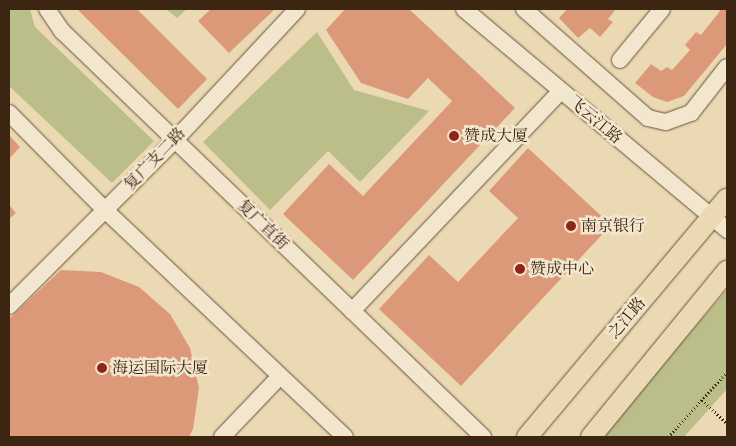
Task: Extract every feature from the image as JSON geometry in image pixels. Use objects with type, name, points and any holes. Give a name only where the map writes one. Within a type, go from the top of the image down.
[{"type":"main road","name":"之江路","points":[[527,437],[727,199]]},
{"type":"main road","points":[[591,437],[727,271]]},
{"type":"street","name":"复广直街","points":[[47,9],[62,31],[483,437]]},
{"type":"street","name":"复广支二路","points":[[9,306],[175,140],[297,9]]},
{"type":"street","name":"飞云江路","points":[[464,9],[727,230]]},
{"type":"street","points":[[524,9],[648,118],[666,122],[691,113],[727,67]]},
{"type":"street","points":[[620,60],[662,9]]},
{"type":"street","points":[[352,311],[561,91]]},
{"type":"street","points":[[9,113],[105,210],[345,437]]},
{"type":"street","points":[[222,437],[280,376]]},
{"type":"path","points":[[668,437],[727,372]]},
{"type":"path","points":[[702,400],[727,423]]},
{"type":"green space","points":[[9,9],[30,9],[35,27],[154,141],[112,183],[9,86]]},
{"type":"green space","points":[[166,9],[187,9],[177,18]]},
{"type":"green space","points":[[317,32],[354,90],[429,111],[360,182],[328,151],[270,210],[203,142]]},
{"type":"green space","points":[[727,290],[727,389],[684,437],[599,437]]},
{"type":"building","points":[[77,9],[137,9],[207,79],[178,109]]},
{"type":"building","points":[[211,9],[275,9],[229,53],[198,21]]},
{"type":"building","name":"赞成大厦","points":[[345,9],[409,9],[515,108],[353,280],[283,214],[329,164],[363,196],[452,101],[428,78],[408,99],[361,83],[326,30]]},
{"type":"building","points":[[567,9],[616,9],[608,19],[613,22],[600,37],[590,28],[578,38],[559,18]]},
{"type":"building","points":[[718,9],[727,9],[727,44],[684,96],[667,102],[653,97],[635,83],[651,64],[661,71],[667,67],[672,70],[690,50],[685,45],[696,32],[701,35],[720,11]]},
{"type":"building","points":[[9,135],[20,147],[9,159]]},
{"type":"building","name":"赞成中心","points":[[528,148],[611,225],[461,386],[379,309],[429,255],[458,282],[518,218],[489,191]]},
{"type":"building","points":[[9,205],[16,213],[9,219]]},
{"type":"building","name":"海运国际大厦","points":[[61,270],[101,272],[139,287],[170,314],[190,348],[199,388],[193,429],[189,437],[9,437],[9,319]]},
{"type":"place","name":"赞成大厦","points":[[454,136]]},
{"type":"place","name":"南京银行","points":[[571,226]]},
{"type":"place","name":"赞成中心","points":[[520,269]]},
{"type":"place","name":"海运国际大厦","points":[[102,368]]}]
